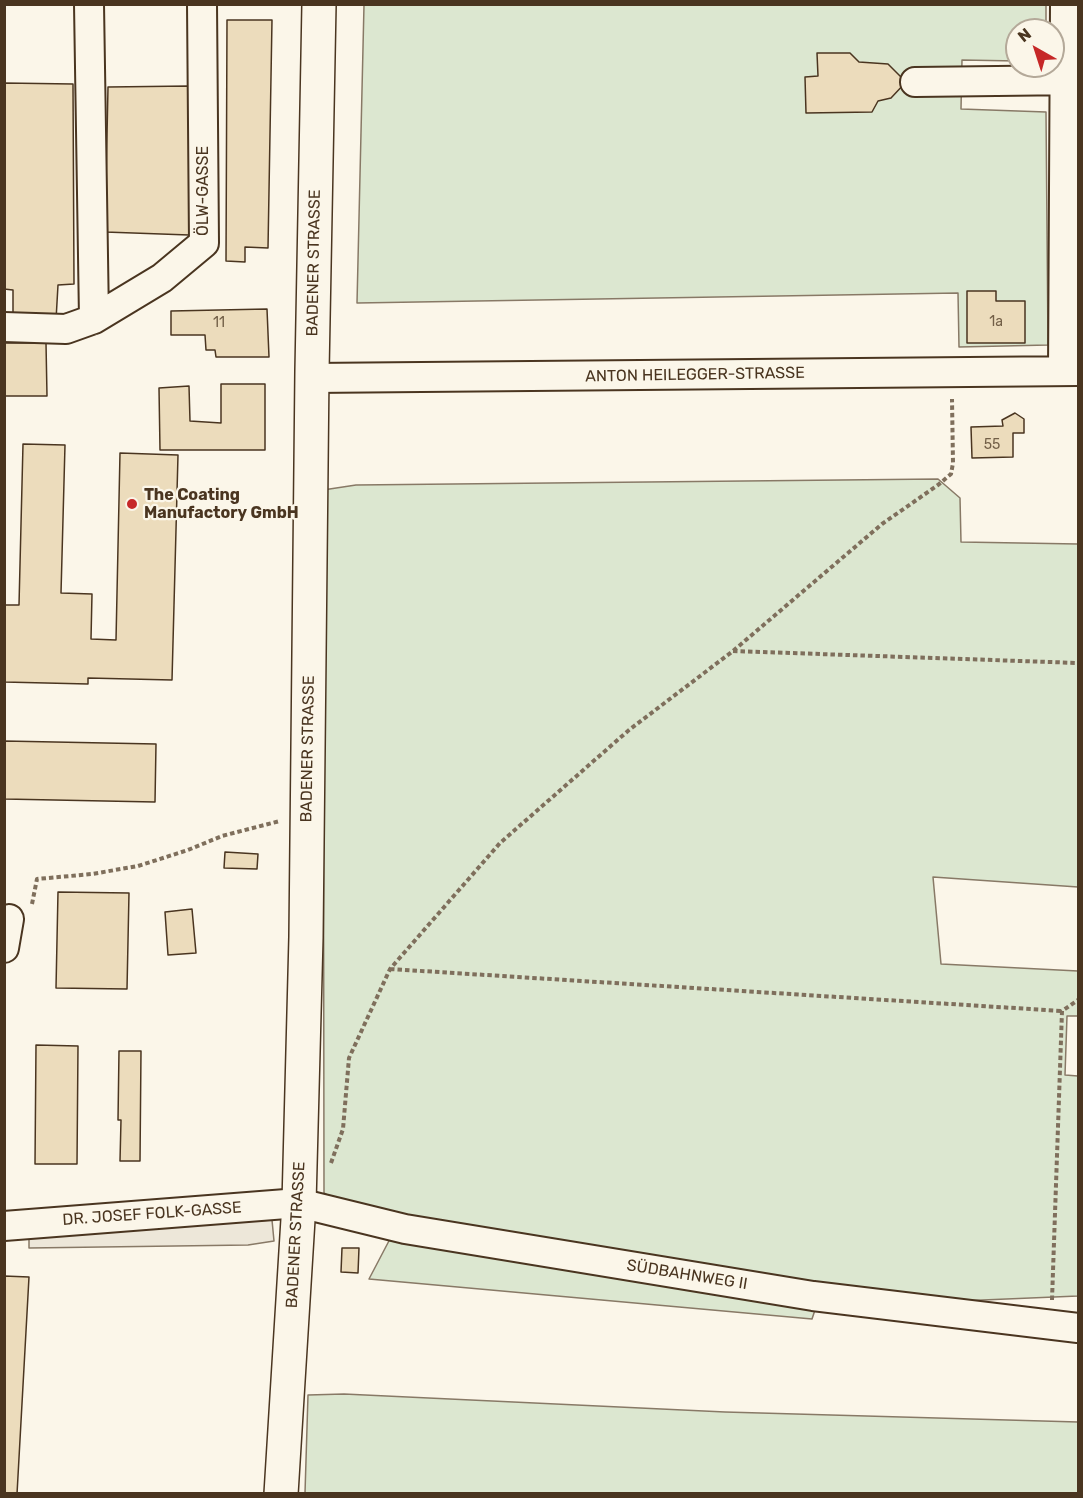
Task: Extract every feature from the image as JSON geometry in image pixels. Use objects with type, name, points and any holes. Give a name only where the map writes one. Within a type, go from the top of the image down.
[{"type":"main road","name":"BADENER STRASSE","points":[[281,1494],[299,1203],[306,937],[319,4]]},
{"type":"street","points":[[89,4],[94,319]]},
{"type":"street","name":"ÖLW-GASSE","points":[[4,327],[66,329],[94,319],[162,278],[204,243],[202,4]]},
{"type":"street","points":[[1065,4],[1072,80],[1071,371]]},
{"type":"street","points":[[915,82],[1072,80]]},
{"type":"street","name":"ANTON HEILEGGER-STRASSE","points":[[312,378],[1071,371]]},
{"type":"street","points":[[4,948],[9,920]]},
{"type":"street","name":"DR. JOSEF FOLK-GASSE","points":[[4,1226],[299,1203]]},
{"type":"street","name":"SÜDBAHNWEG II","points":[[299,1203],[405,1229],[790,1292],[1065,1327]]},
{"type":"path","points":[[329,1166],[343,1129],[349,1058],[390,969],[500,843],[629,730],[733,651],[882,524],[951,474],[953,463],[951,373]]},
{"type":"path","points":[[733,651],[1078,663]]},
{"type":"path","points":[[9,920],[29,919],[37,879],[93,874],[138,866],[222,836],[307,815]]},
{"type":"path","points":[[390,969],[1062,1011],[1078,1000]]},
{"type":"path","points":[[1062,1011],[1065,1327]]},
{"type":"green space","points":[[364,5],[1046,5],[1046,18],[1005,18],[1005,61],[962,60],[961,109],[1046,112],[1048,345],[959,347],[958,293],[357,303]]},
{"type":"green space","points":[[938,479],[960,498],[961,542],[1078,544],[1078,887],[933,877],[941,964],[1078,971],[1078,1016],[1067,1016],[1065,1075],[1078,1076],[1078,1296],[816,1307],[812,1319],[369,1279],[391,1237],[324,1193],[323,490],[356,485]]},
{"type":"green space","points":[[344,1394],[725,1412],[1078,1422],[1078,1493],[305,1493],[308,1395]]},
{"type":"shaded area","points":[[272,1220],[274,1241],[248,1245],[29,1248],[29,1233]]},
{"type":"building","points":[[227,20],[272,20],[268,248],[245,247],[245,262],[226,261]]},
{"type":"building","points":[[817,53],[850,53],[859,62],[888,64],[906,82],[891,98],[878,101],[872,112],[806,113],[805,77],[818,76]]},
{"type":"building","points":[[4,83],[73,84],[74,284],[58,285],[56,320],[13,319],[13,290],[4,289]]},
{"type":"building","points":[[189,86],[189,235],[105,232],[108,87]]},
{"type":"building","points":[[967,291],[996,291],[996,301],[1025,301],[1025,343],[967,343]]},
{"type":"building","points":[[267,309],[269,357],[216,357],[215,350],[206,350],[205,335],[171,335],[171,311]]},
{"type":"building","points":[[4,343],[46,343],[47,396],[4,396]]},
{"type":"building","points":[[221,384],[265,384],[265,450],[160,450],[159,388],[189,386],[190,421],[221,423]]},
{"type":"building","points":[[1015,413],[1024,419],[1024,433],[1013,433],[1013,457],[972,458],[971,427],[1003,426],[1002,420]]},
{"type":"building","points":[[23,444],[65,445],[61,593],[92,594],[91,639],[116,640],[120,453],[178,455],[172,680],[88,678],[88,684],[4,682],[4,605],[19,605]]},
{"type":"building","points":[[4,741],[156,744],[155,802],[4,799]]},
{"type":"building","points":[[225,852],[258,854],[257,869],[224,868]]},
{"type":"building","points":[[58,892],[129,893],[127,989],[56,988]]},
{"type":"building","points":[[192,909],[196,953],[168,955],[165,912]]},
{"type":"building","points":[[36,1045],[78,1046],[77,1164],[35,1164]]},
{"type":"building","points":[[119,1051],[141,1051],[140,1161],[120,1161]]},
{"type":"building","points":[[342,1248],[359,1248],[358,1273],[341,1272]]},
{"type":"building","points":[[4,1276],[29,1277],[17,1494],[4,1494]]},
{"type":"place","name":"The Coating Manufactory GmbH","points":[[132,504]]}]
